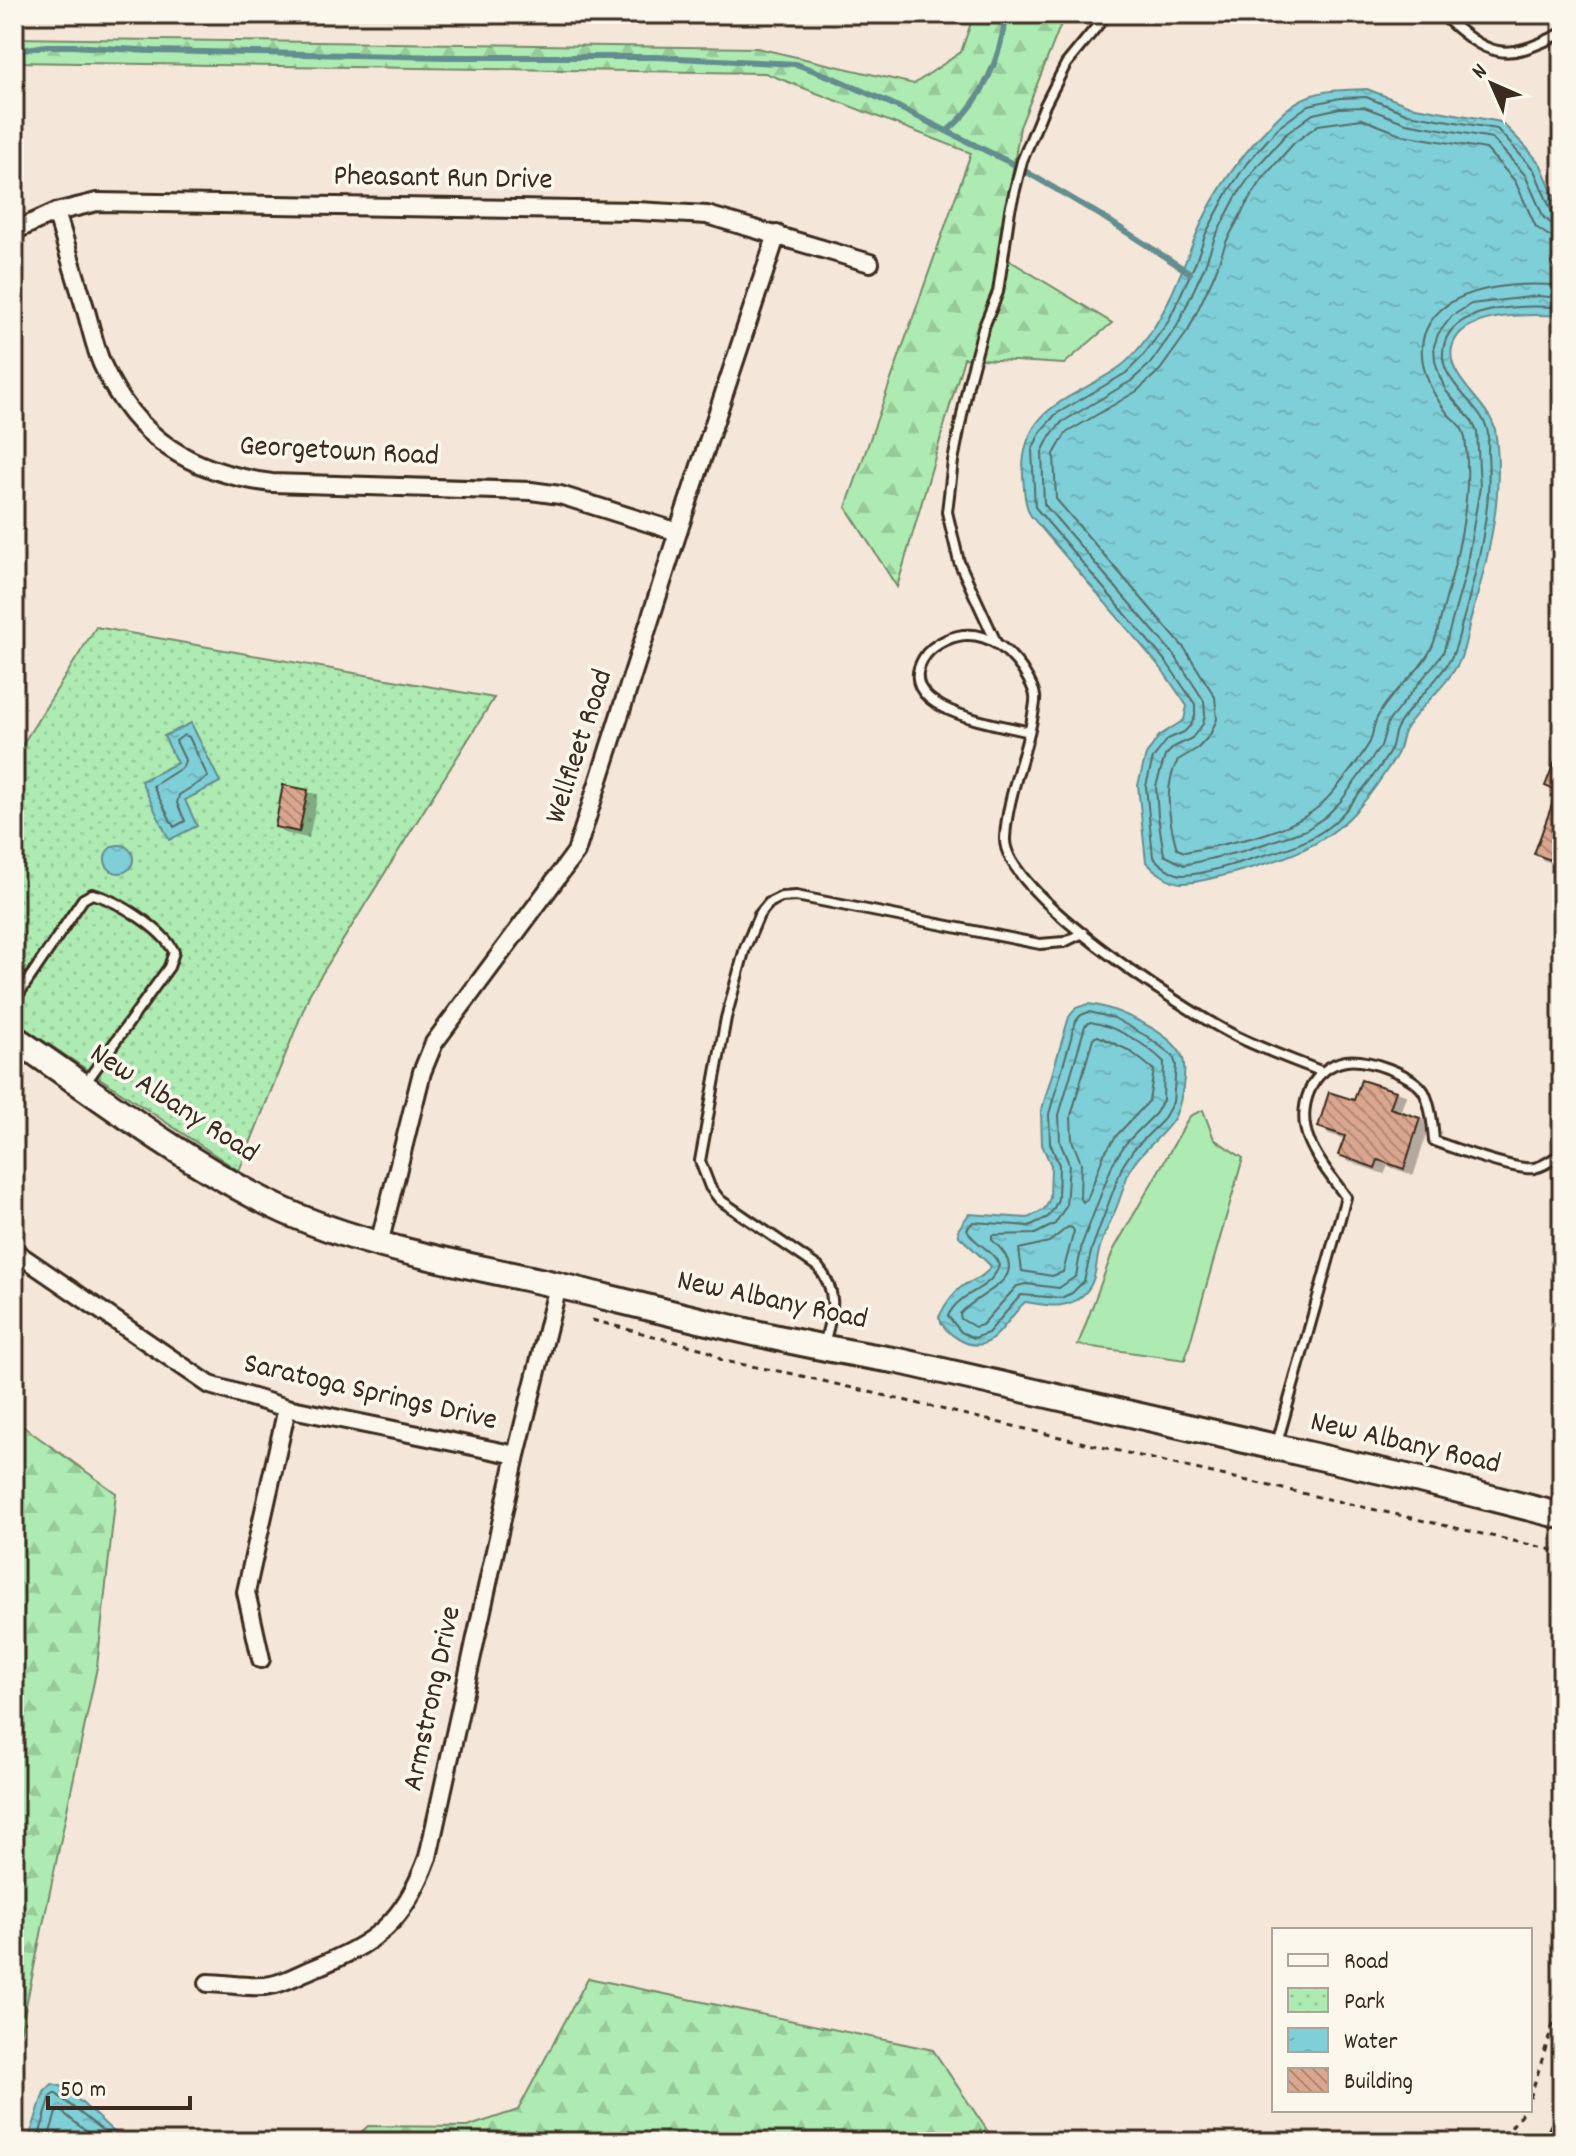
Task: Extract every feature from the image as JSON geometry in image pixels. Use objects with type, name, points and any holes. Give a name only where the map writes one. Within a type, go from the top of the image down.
[{"type":"street","name":"Pheasant Run Drive","points":[[14,231],[56,212],[97,202],[637,211],[707,215],[870,263]]},
{"type":"street","name":"Georgetown Road","points":[[56,212],[102,363],[109,376],[124,402],[152,434],[172,452],[203,468],[236,479],[272,483],[531,491],[560,495],[678,532]]},
{"type":"street","name":"Wellfleet Road","points":[[379,1244],[422,1072],[434,1043],[576,852],[777,234]]},
{"type":"street","name":"New Albany Road","points":[[14,1038],[195,1161],[264,1201],[379,1244],[823,1349],[899,1361],[1420,1480],[1562,1516]]},
{"type":"street","name":"Saratoga Springs Drive","points":[[14,1251],[210,1385],[287,1408],[516,1455]]},
{"type":"street","name":"Armstrong Drive","points":[[208,1983],[271,1985],[344,1956],[375,1938],[399,1914],[417,1888],[428,1857],[516,1455],[558,1286]]},
{"type":"street","points":[[261,1659],[246,1592],[287,1408]]},
{"type":"street","points":[[1560,2141],[1562,2133]]},
{"type":"lane","points":[[1107,14],[1066,64],[1022,161],[1010,210],[998,292],[983,329],[968,385],[953,461],[947,512],[959,562],[995,640],[1013,657],[1036,697],[1004,840],[1012,865],[1055,910],[1133,972],[1227,1031],[1323,1072]]},
{"type":"lane","points":[[1441,14],[1469,39],[1491,50],[1523,52],[1562,33]]},
{"type":"lane","points":[[995,640],[959,634],[935,645],[922,660],[918,679],[925,697],[941,708],[1029,732]]},
{"type":"lane","points":[[14,1001],[83,899],[92,894],[107,897],[168,938],[174,952],[169,967],[84,1085]]},
{"type":"lane","points":[[823,1349],[833,1300],[830,1282],[818,1267],[720,1200],[710,1187],[700,1161],[726,1018],[748,940],[759,915],[769,903],[781,897],[796,896],[1040,944],[1064,942],[1083,933]]},
{"type":"lane","points":[[1276,1447],[1346,1197],[1308,1139],[1303,1113],[1310,1088],[1323,1072],[1346,1061],[1385,1067],[1407,1075],[1424,1092],[1433,1123],[1434,1141],[1456,1149],[1530,1169],[1546,1164],[1562,1153]]},
{"type":"path","points":[[592,1320],[707,1350],[723,1361],[789,1373],[1562,1552]]},
{"type":"path","points":[[1532,2092],[1562,1996]]},
{"type":"path","points":[[1492,2142],[1510,2129],[1523,2112]]},
{"type":"green space","points":[[974,14],[1065,14],[1020,127],[999,254],[1112,323],[1064,364],[964,358],[897,587],[846,507],[971,153],[765,73],[14,62],[14,38],[757,48],[914,84],[961,52]]},
{"type":"green space","points":[[96,627],[494,698],[310,993],[239,1171],[14,1021],[14,758]]},
{"type":"green space","points":[[1203,1110],[1214,1139],[1243,1158],[1185,1360],[1078,1345],[1113,1251],[1190,1116]]},
{"type":"green space","points":[[14,1420],[116,1493],[97,1667],[14,2063]]},
{"type":"green space","points":[[588,1978],[933,2050],[995,2142],[350,2142],[368,2126],[467,2127],[518,2110]]},
{"type":"water","points":[[1367,89],[1410,106],[1501,122],[1526,147],[1541,165],[1562,215],[1562,316],[1520,315],[1488,320],[1462,331],[1455,340],[1451,352],[1458,376],[1491,419],[1495,430],[1498,478],[1493,527],[1459,662],[1406,728],[1398,753],[1381,778],[1354,813],[1339,827],[1305,849],[1219,877],[1176,882],[1162,876],[1146,862],[1138,785],[1146,755],[1159,736],[1184,720],[1187,706],[1161,668],[1031,516],[1024,491],[1025,451],[1031,433],[1041,418],[1121,366],[1143,343],[1164,310],[1218,192],[1242,157],[1271,124],[1288,108],[1314,94]]},
{"type":"water","points":[[191,723],[220,782],[185,800],[197,826],[169,840],[141,781],[177,763],[164,736]]},
{"type":"water","points":[[119,845],[129,849],[133,859],[129,869],[119,873],[109,869],[105,859],[109,849]]},
{"type":"water","points":[[1088,1004],[1140,1022],[1176,1047],[1184,1062],[1179,1106],[1173,1120],[1142,1154],[1127,1177],[1102,1241],[1088,1290],[1076,1300],[1062,1305],[1025,1302],[990,1341],[971,1344],[950,1333],[939,1317],[956,1292],[982,1276],[991,1266],[959,1236],[958,1230],[969,1214],[1028,1218],[1047,1205],[1051,1165],[1042,1145],[1041,1112],[1069,1017],[1076,1008]]},
{"type":"water","points":[[52,2084],[64,2087],[114,2132],[136,2142],[28,2142],[44,2092]]},
{"type":"building","points":[[1560,748],[1562,864],[1534,854],[1557,791],[1545,786]]},
{"type":"building","points":[[283,785],[308,790],[299,832],[275,827]]},
{"type":"building","points":[[1361,1080],[1396,1091],[1390,1108],[1420,1118],[1404,1169],[1378,1160],[1375,1168],[1338,1155],[1345,1136],[1318,1127],[1329,1092],[1354,1100]]},
{"type":"waterway","points":[[947,131],[970,107],[988,78],[1000,47],[1006,14]]},
{"type":"waterway","points":[[14,51],[73,46],[153,51],[448,57],[657,57],[796,64],[892,104],[1013,164],[1190,273]]}]
